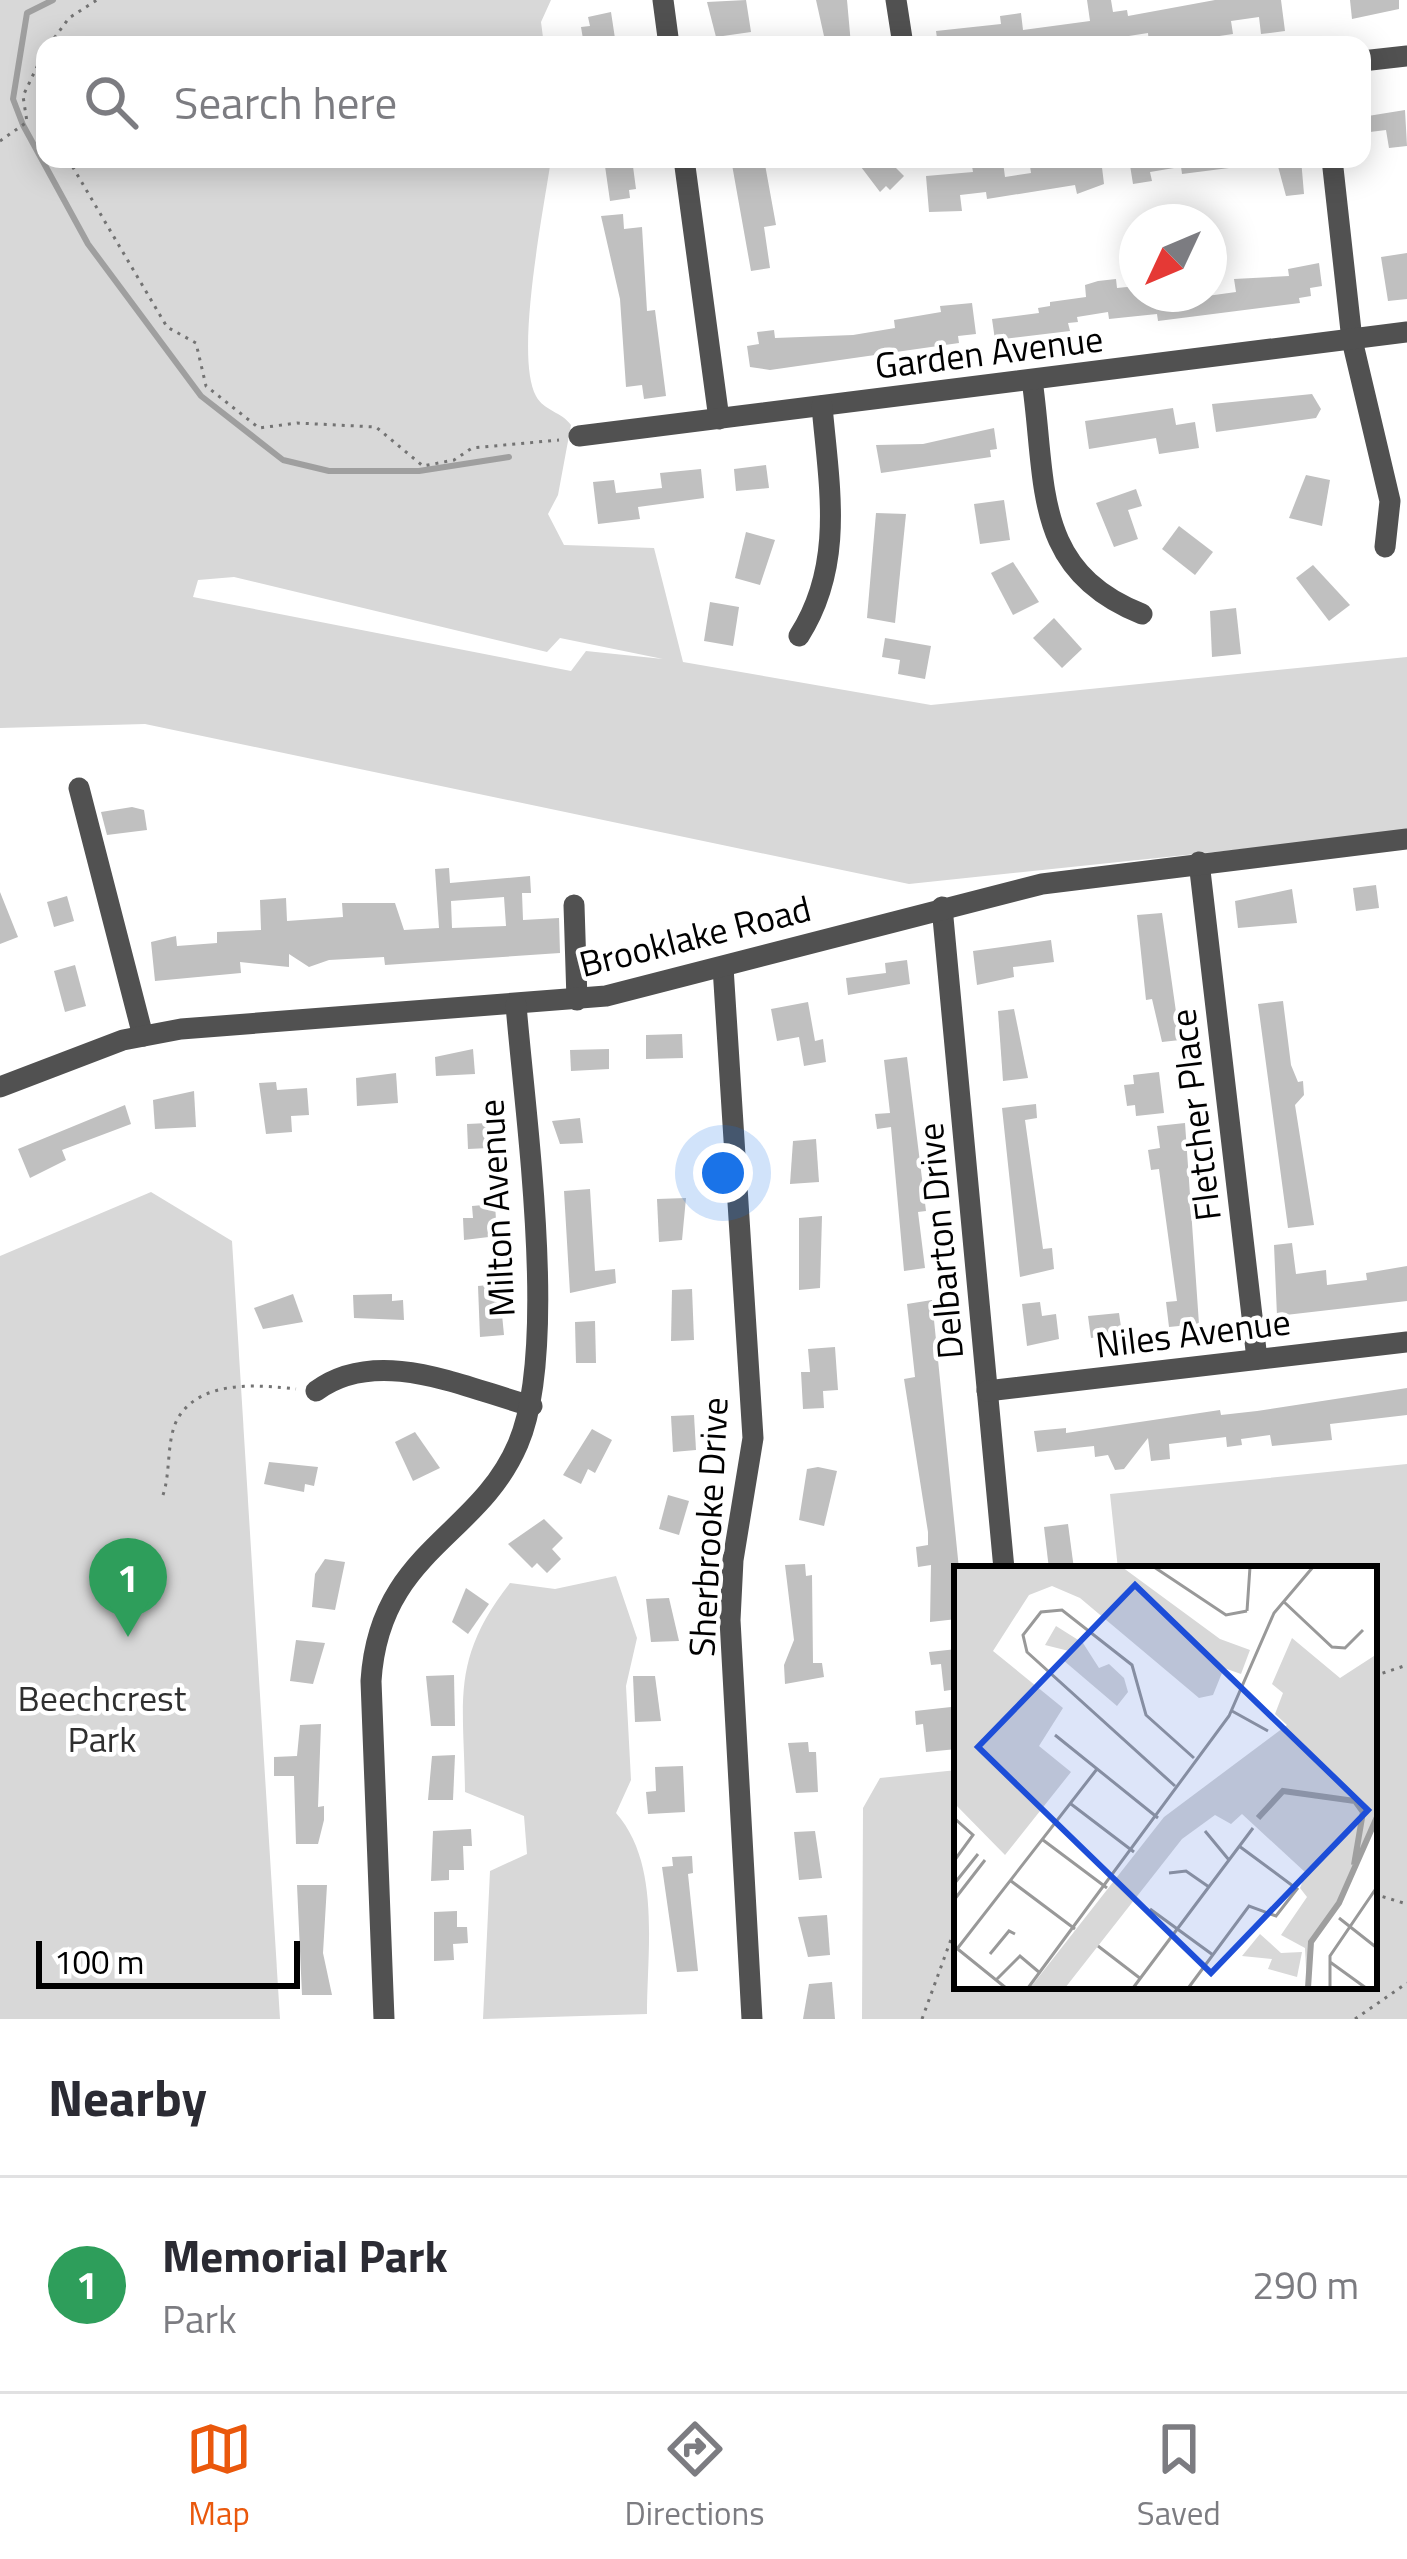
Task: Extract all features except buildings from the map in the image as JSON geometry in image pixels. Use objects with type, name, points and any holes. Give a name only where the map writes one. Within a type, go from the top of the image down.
[{"type":"street","points":[[663,0],[668,36]]},
{"type":"street","points":[[896,0],[902,36]]},
{"type":"street","points":[[1371,61],[1407,56]]},
{"type":"street","points":[[685,168],[719,419]]},
{"type":"street","points":[[1333,168],[1352,340],[1390,501],[1385,547]]},
{"type":"street","name":"Garden Avenue","points":[[579,436],[1407,332]]},
{"type":"street","points":[[1031,380],[1059,548],[1097,594],[1142,614]]},
{"type":"street","points":[[800,636],[829,570],[832,518],[821,406]]},
{"type":"street","points":[[80,788],[143,1036]]},
{"type":"street","name":"Brooklake Road","points":[[0,1087],[143,1036],[203,1026],[577,1000],[1042,884],[1407,839]]},
{"type":"street","name":"Fletcher Place","points":[[1199,862],[1257,1359]]},
{"type":"street","points":[[574,905],[577,1000]]},
{"type":"street","name":"Delbarton Drive","points":[[942,907],[1004,1566]]},
{"type":"street","name":"Sherbrooke Drive","points":[[723,967],[753,1438],[730,1604],[752,2019]]},
{"type":"street","name":"Milton Avenue","points":[[515,1005],[538,1367],[532,1406]]},
{"type":"street","name":"Niles Avenue","points":[[987,1391],[1407,1342]]},
{"type":"street","points":[[316,1391],[348,1373],[396,1370],[532,1406],[504,1470],[409,1573],[376,1649],[371,1681],[384,2019]]},
{"type":"path","points":[[56,36],[69,17],[97,0]]},
{"type":"path","points":[[0,141],[27,122],[22,96],[36,68]]},
{"type":"path","points":[[73,168],[167,327],[196,344],[206,386],[259,428],[297,423],[376,427],[423,466],[454,460],[472,448],[579,436]]},
{"type":"path","points":[[164,1495],[178,1419],[195,1401],[253,1384],[316,1391]]},
{"type":"path","points":[[1377,1675],[1407,1665]]},
{"type":"path","points":[[1377,1895],[1407,1904]]},
{"type":"path","points":[[922,2019],[954,1931]]},
{"type":"path","points":[[1355,2019],[1407,1983]]},
{"type":"green space","points":[[0,0],[551,0],[541,22],[543,36],[36,36],[36,168],[550,168],[529,317],[530,376],[539,401],[571,425],[558,495],[548,514],[564,545],[654,548],[683,662],[931,705],[1407,657],[1407,832],[909,884],[145,724],[0,728]],"holes":[[[234,577],[547,652],[560,638],[663,659],[586,651],[571,671],[193,597],[198,580]]]},
{"type":"green space","name":"Beechcrest Park","points":[[151,1192],[232,1241],[280,2019],[0,2019],[0,1256]]},
{"type":"green space","points":[[1407,1464],[1407,2019],[862,2019],[863,1808],[880,1778],[954,1770],[954,1989],[1377,1989],[1377,1566],[1118,1566],[1110,1494]]},
{"type":"green space","points":[[616,1576],[637,1638],[626,1686],[631,1780],[616,1813],[640,1857],[646,1882],[647,2014],[483,2019],[490,1871],[527,1854],[524,1816],[465,1792],[463,1706],[469,1659],[491,1610],[510,1583],[555,1589]]},
{"type":"waterway","points":[[36,149],[13,99],[27,13],[53,0]]},
{"type":"waterway","points":[[46,168],[88,244],[201,396],[283,460],[329,471],[419,471],[509,457]]},
{"type":"place","name":"Memorial Park","points":[[128,1637]]}]
